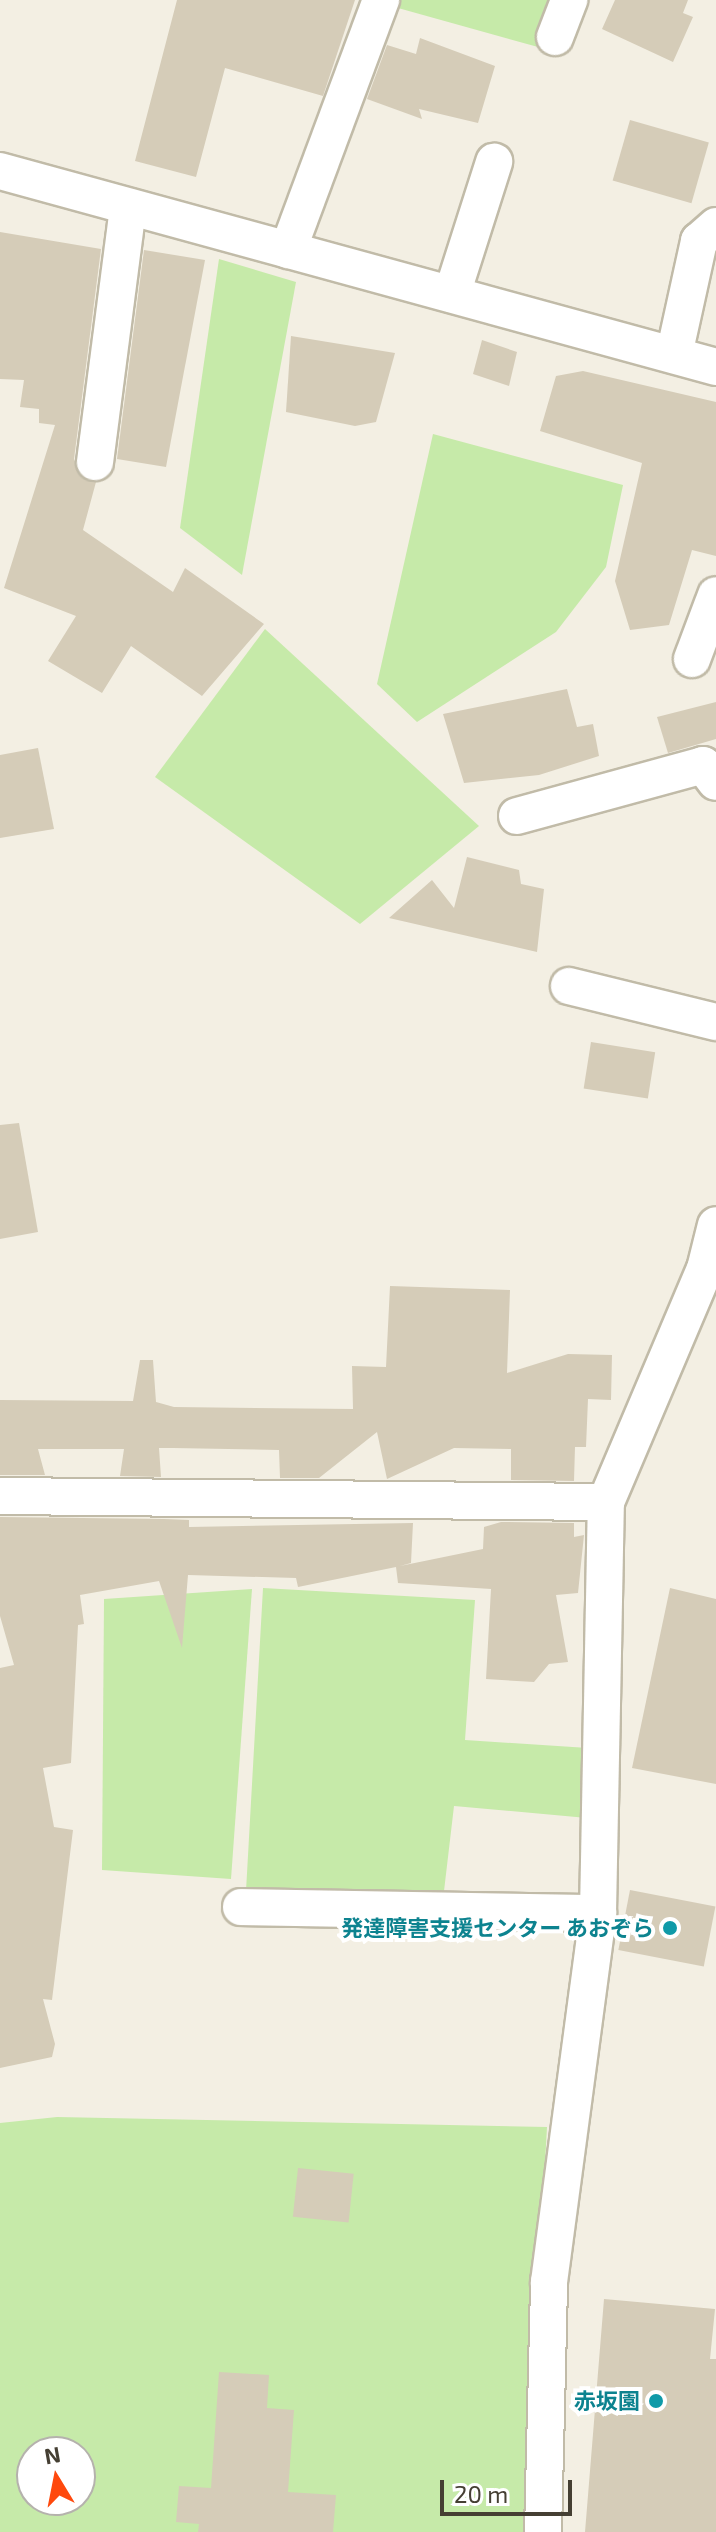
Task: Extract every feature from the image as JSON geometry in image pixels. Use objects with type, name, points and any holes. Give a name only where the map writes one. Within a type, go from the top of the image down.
[{"type":"street","points":[[288,250],[381,0]]},
{"type":"street","points":[[555,37],[569,0]]},
{"type":"street","points":[[452,294],[494,162]]},
{"type":"street","points":[[0,171],[716,367]]},
{"type":"street","points":[[95,462],[128,207]]},
{"type":"street","points":[[674,355],[699,241],[716,226]]},
{"type":"street","points":[[692,659],[716,595]]},
{"type":"street","points":[[517,816],[703,765],[716,782]]},
{"type":"street","points":[[569,986],[716,1022]]},
{"type":"street","points":[[543,2532],[549,2282],[598,1913],[606,1502],[705,1269],[716,1225]]},
{"type":"street","points":[[0,1496],[606,1502]]},
{"type":"street","points":[[241,1907],[598,1913]]},
{"type":"green space","points":[[401,0],[554,0],[538,47],[398,8]]},
{"type":"green space","points":[[219,259],[296,282],[242,575],[180,528]]},
{"type":"green space","points":[[433,434],[623,485],[606,567],[556,632],[417,722],[377,684]]},
{"type":"green space","points":[[265,629],[479,826],[360,924],[155,777]]},
{"type":"green space","points":[[263,1588],[475,1600],[465,1740],[588,1748],[587,1818],[454,1806],[444,1891],[246,1891]]},
{"type":"green space","points":[[252,1589],[231,1879],[102,1870],[104,1599]]},
{"type":"green space","points":[[57,2117],[547,2127],[525,2532],[0,2532],[0,2123]]},
{"type":"building","points":[[177,0],[355,0],[323,96],[225,68],[196,177],[135,161]]},
{"type":"building","points":[[615,0],[688,0],[683,13],[693,17],[673,62],[602,29]]},
{"type":"building","points":[[420,38],[495,66],[478,123],[419,109],[422,119],[367,99],[387,45],[416,54]]},
{"type":"building","points":[[630,120],[709,143],[691,203],[613,181]]},
{"type":"building","points":[[0,232],[101,249],[74,459],[82,478],[96,482],[83,530],[173,592],[185,568],[264,624],[202,696],[131,646],[102,693],[48,661],[76,616],[4,588],[55,425],[39,423],[39,409],[20,407],[24,380],[0,379]]},
{"type":"building","points":[[144,250],[205,260],[166,467],[117,459]]},
{"type":"building","points":[[291,336],[395,353],[376,422],[355,426],[286,412]]},
{"type":"building","points":[[482,340],[517,352],[509,386],[473,374]]},
{"type":"building","points":[[583,371],[716,402],[716,556],[692,550],[669,625],[630,630],[615,581],[642,463],[540,431],[556,376]]},
{"type":"building","points":[[567,689],[577,727],[593,724],[599,756],[539,775],[464,783],[443,714]]},
{"type":"building","points":[[716,702],[716,739],[668,753],[657,717]]},
{"type":"building","points":[[38,748],[54,829],[0,838],[0,755]]},
{"type":"building","points":[[467,857],[519,870],[521,884],[544,889],[537,952],[389,918],[432,880],[454,908]]},
{"type":"building","points":[[591,1042],[655,1052],[648,1099],[584,1088]]},
{"type":"building","points":[[19,1123],[38,1232],[0,1239],[0,1125]]},
{"type":"building","points":[[390,1286],[510,1290],[507,1373],[568,1354],[612,1355],[611,1400],[588,1399],[586,1447],[575,1447],[574,1481],[511,1480],[511,1449],[454,1448],[387,1479],[377,1432],[319,1478],[280,1478],[279,1450],[173,1448],[159,1448],[161,1477],[120,1476],[124,1449],[38,1449],[45,1475],[0,1475],[0,1400],[133,1401],[140,1360],[153,1360],[156,1402],[174,1407],[353,1409],[352,1366],[386,1367]]},
{"type":"building","points":[[0,1517],[189,1520],[189,1527],[413,1523],[411,1563],[400,1566],[483,1549],[484,1527],[501,1522],[574,1523],[574,1537],[584,1535],[578,1593],[556,1595],[568,1662],[549,1664],[534,1682],[486,1679],[491,1589],[398,1583],[396,1567],[298,1587],[296,1578],[188,1575],[182,1648],[159,1581],[80,1595],[84,1624],[78,1625],[71,1763],[43,1768],[54,1827],[73,1830],[52,2000],[43,1999],[55,2044],[52,2057],[0,2068],[0,1668],[14,1665],[0,1616]]},
{"type":"building","points":[[670,1588],[716,1599],[716,1784],[632,1768]]},
{"type":"building","name":"発達障害支援センター あおぞら","points":[[630,1890],[715,1907],[704,1966],[618,1950]]},
{"type":"building","points":[[298,2168],[354,2174],[349,2223],[293,2217]]},
{"type":"building","name":"赤坂園","points":[[604,2299],[715,2309],[710,2359],[716,2359],[716,2532],[585,2532]]},
{"type":"building","points":[[219,2372],[269,2375],[267,2408],[294,2410],[288,2492],[336,2495],[333,2532],[198,2532],[199,2524],[176,2522],[179,2486],[211,2488]]},
{"type":"place","name":"発達障害支援センター あおぞら","points":[[670,1928]]},
{"type":"place","name":"赤坂園","points":[[656,2401]]}]
